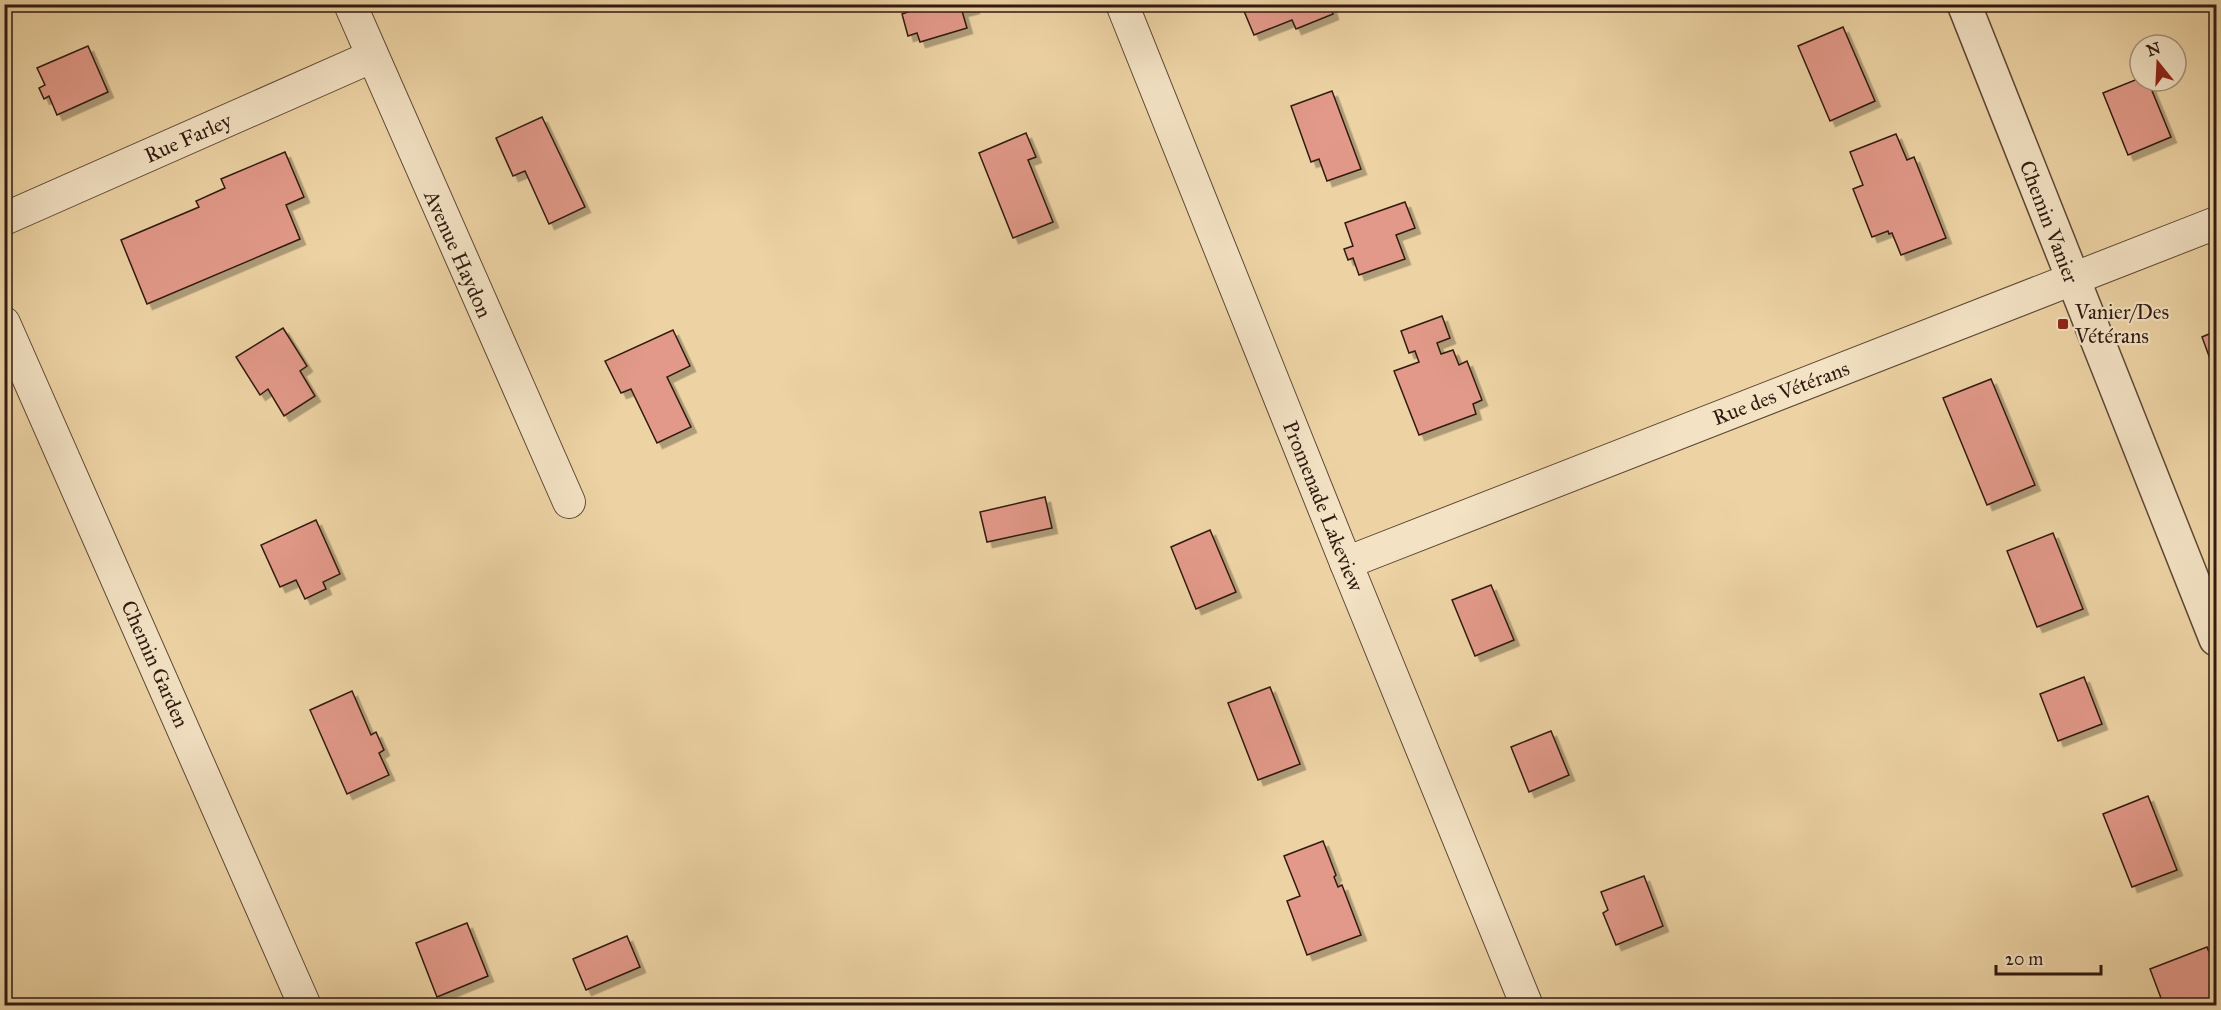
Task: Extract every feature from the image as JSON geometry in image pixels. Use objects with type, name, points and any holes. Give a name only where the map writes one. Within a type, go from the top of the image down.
[{"type":"street","name":"Avenue Haydon","points":[[350,4],[371,57],[568,502]]},
{"type":"street","name":"Promenade Lakeview","points":[[1122,4],[1346,563],[1527,1005]]},
{"type":"street","name":"Chemin Vanier","points":[[1964,4],[2072,280],[2217,639]]},
{"type":"street","name":"Rue Farley","points":[[4,219],[371,57]]},
{"type":"street","name":"Rue des Vétérans","points":[[1346,563],[2217,223]]},
{"type":"street","name":"Chemin Garden","points":[[4,323],[305,1005]]},
{"type":"building","points":[[906,4],[972,4],[974,8],[962,11],[967,28],[920,42],[917,33],[908,36],[902,14],[908,12]]},
{"type":"building","points":[[1241,4],[1330,4],[1333,14],[1296,29],[1292,20],[1254,35]]},
{"type":"building","points":[[1843,27],[1875,101],[1830,121],[1798,46]]},
{"type":"building","points":[[88,46],[108,92],[57,115],[49,96],[44,99],[39,88],[45,85],[37,68]]},
{"type":"building","points":[[2128,83],[2128,93],[2153,93],[2171,137],[2128,155],[2103,93]]},
{"type":"building","points":[[1332,91],[1361,169],[1327,181],[1319,159],[1311,162],[1291,106]]},
{"type":"building","points":[[542,117],[585,207],[549,224],[525,171],[513,176],[496,138]]},
{"type":"building","points":[[1026,133],[1036,157],[1028,160],[1053,222],[1013,238],[979,153]]},
{"type":"building","points":[[1896,134],[1907,160],[1914,157],[1946,238],[1901,255],[1892,233],[1889,234],[1888,231],[1872,237],[1853,189],[1863,185],[1850,152]]},
{"type":"building","points":[[285,152],[304,197],[286,205],[300,239],[147,304],[121,240],[199,207],[196,201],[225,188],[221,179]]},
{"type":"building","points":[[1405,202],[1415,228],[1396,235],[1405,259],[1359,275],[1353,258],[1348,260],[1344,249],[1353,246],[1345,223]]},
{"type":"building","points":[[1442,316],[1450,338],[1437,343],[1441,354],[1453,350],[1459,365],[1467,361],[1482,400],[1473,404],[1476,414],[1419,435],[1394,371],[1419,362],[1415,351],[1409,353],[1401,331]]},
{"type":"building","points":[[283,328],[307,366],[300,371],[315,396],[284,416],[268,389],[260,395],[236,357]]},
{"type":"building","points":[[673,330],[690,366],[667,377],[691,427],[657,443],[631,389],[621,393],[605,361]]},
{"type":"building","points":[[2216,331],[2216,375],[2202,337]]},
{"type":"building","points":[[1991,379],[2035,485],[1987,505],[1943,398]]},
{"type":"building","points":[[1045,497],[1052,528],[987,542],[980,512]]},
{"type":"building","points":[[316,520],[340,574],[323,582],[326,589],[305,599],[296,580],[280,587],[261,545]]},
{"type":"building","points":[[1210,530],[1236,592],[1196,609],[1171,547]]},
{"type":"building","points":[[2053,533],[2083,609],[2037,627],[2007,551]]},
{"type":"building","points":[[1491,585],[1514,640],[1475,656],[1452,600]]},
{"type":"building","points":[[2084,677],[2102,724],[2058,741],[2040,694]]},
{"type":"building","points":[[1270,687],[1300,764],[1258,780],[1228,703]]},
{"type":"building","points":[[352,691],[371,735],[376,732],[384,750],[379,753],[389,775],[347,794],[310,710]]},
{"type":"building","points":[[1551,731],[1569,775],[1529,792],[1511,747]]},
{"type":"building","points":[[2148,796],[2177,870],[2132,887],[2103,814]]},
{"type":"building","points":[[1323,841],[1336,875],[1334,877],[1338,887],[1342,885],[1361,935],[1307,955],[1287,901],[1300,896],[1284,856]]},
{"type":"building","points":[[1644,876],[1663,926],[1616,945],[1603,913],[1608,910],[1601,892]]},
{"type":"building","points":[[467,923],[488,976],[437,997],[416,943]]},
{"type":"building","points":[[627,936],[640,967],[586,990],[573,959]]},
{"type":"building","points":[[2207,947],[2216,964],[2216,1001],[2205,1006],[2164,1006],[2150,969]]},
{"type":"place","name":"Vanier/Des Vétérans","points":[[2063,324]]}]
